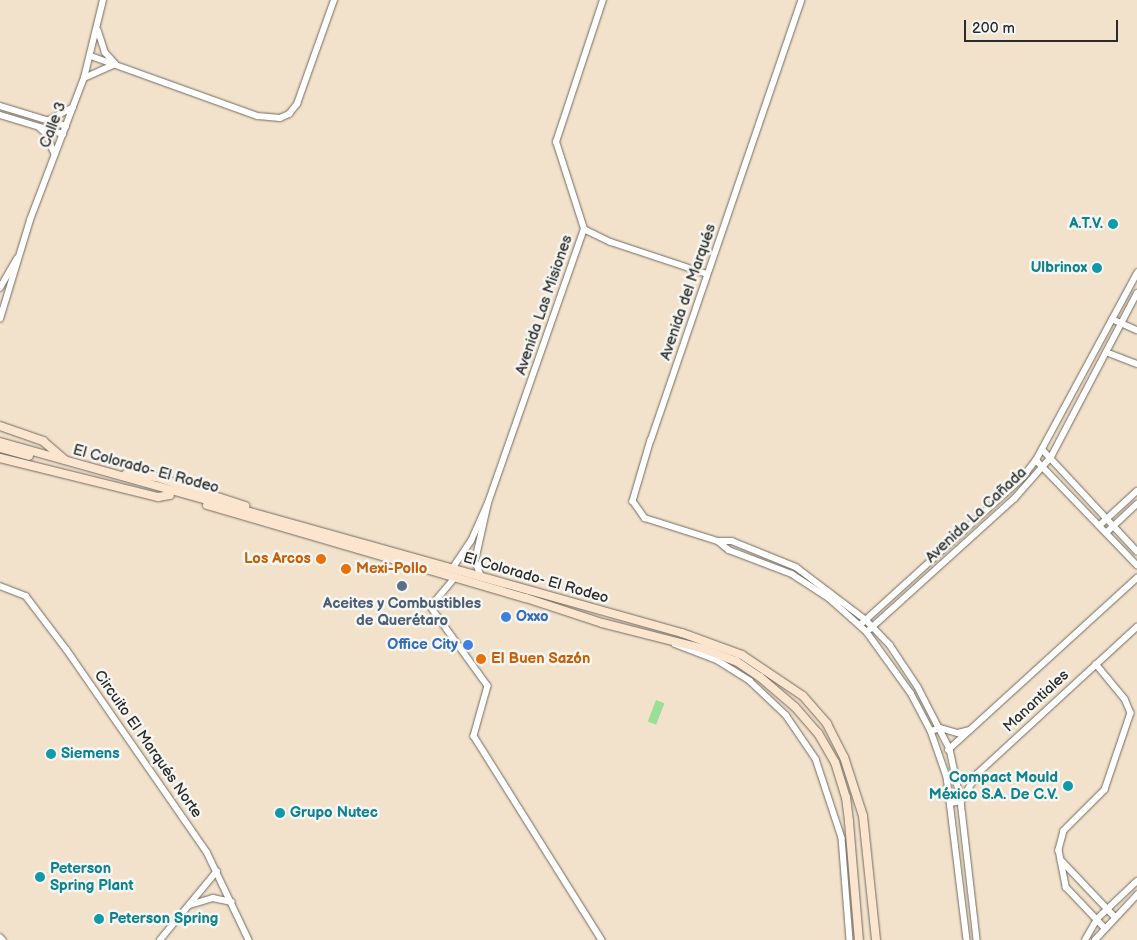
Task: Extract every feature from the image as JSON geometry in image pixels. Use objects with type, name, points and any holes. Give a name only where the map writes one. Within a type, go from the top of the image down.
[{"type":"main road","points":[[0,426],[43,441],[68,462]]},
{"type":"main road","name":"El Colorado- El Rodeo","points":[[0,442],[101,471],[156,477],[211,493],[284,521],[719,645],[742,654],[803,696],[827,724],[844,757],[863,816],[876,940]]},
{"type":"main road","name":"El Colorado- El Rodeo","points":[[0,448],[456,577],[602,624],[669,640],[736,661],[795,707],[818,733],[835,762],[846,798],[859,940]]},
{"type":"main road","points":[[0,458],[158,497],[170,495]]},
{"type":"street","name":"Calle 3","points":[[18,256],[84,78],[91,56],[103,0]]},
{"type":"street","points":[[91,56],[258,116],[280,118],[289,114],[297,104],[334,0]]},
{"type":"street","name":"Avenida Las Misiones","points":[[481,578],[475,561],[488,503],[584,229],[556,142],[603,0]]},
{"type":"street","name":"Avenida del Marqués","points":[[802,0],[634,490],[633,501],[645,518],[718,541],[732,541],[765,552],[796,567],[819,582],[873,627],[912,678],[927,703],[950,750],[961,801],[963,833],[977,940]]},
{"type":"street","points":[[97,29],[101,46],[115,64]]},
{"type":"street","points":[[84,78],[115,64]]},
{"type":"street","points":[[0,106],[66,126]]},
{"type":"street","points":[[48,120],[74,107]]},
{"type":"street","points":[[0,115],[63,134]]},
{"type":"street","points":[[38,126],[46,134],[55,154]]},
{"type":"street","points":[[584,229],[611,242],[707,274]]},
{"type":"street","points":[[0,288],[18,256]]},
{"type":"street","points":[[0,319],[18,256]]},
{"type":"street","points":[[860,625],[1007,491],[1036,460],[1137,273]]},
{"type":"street","name":"Avenida La Cañada","points":[[867,632],[1014,499],[1044,466],[1051,457],[1137,293]]},
{"type":"street","points":[[1112,319],[1137,330]]},
{"type":"street","points":[[1106,352],[1137,364]]},
{"type":"street","points":[[1078,384],[1086,389]]},
{"type":"street","points":[[1063,412],[1071,417]]},
{"type":"street","points":[[1043,450],[1137,551]]},
{"type":"street","points":[[1036,460],[1044,466],[1137,565]]},
{"type":"street","points":[[1007,491],[1014,499]]},
{"type":"street","points":[[1100,525],[1137,491]]},
{"type":"street","name":"Avenida Las Misiones","points":[[452,569],[471,541],[480,514],[488,503]]},
{"type":"street","points":[[1107,532],[1137,504]]},
{"type":"street","name":"Avenida del Marqués","points":[[718,541],[729,550],[792,574],[815,589],[867,632],[904,683],[931,731],[941,754],[951,803],[967,940]]},
{"type":"street","points":[[456,577],[431,607],[488,686],[474,736],[602,940]]},
{"type":"street","points":[[941,754],[950,750],[1137,578]]},
{"type":"street","points":[[815,589],[819,582]]},
{"type":"street","name":"Circuito El Marqués Norte","points":[[0,586],[22,593],[30,600],[217,871],[249,940]]},
{"type":"street","name":"Manantiales","points":[[961,801],[977,774],[1137,627]]},
{"type":"street","points":[[669,640],[717,660],[750,681],[786,715],[816,759],[842,838],[850,940]]},
{"type":"street","points":[[1096,664],[1125,698],[1131,714],[1105,790],[1064,831],[1059,850],[1066,887],[1104,927]]},
{"type":"street","points":[[904,683],[912,678]]},
{"type":"street","points":[[918,707],[927,703]]},
{"type":"street","points":[[931,731],[940,728],[958,733],[972,729]]},
{"type":"street","points":[[951,803],[961,801]]},
{"type":"street","points":[[954,833],[963,833]]},
{"type":"street","points":[[1061,860],[1115,917]]},
{"type":"street","points":[[160,940],[217,871]]},
{"type":"street","points":[[1084,940],[1097,919],[1137,881]]},
{"type":"street","points":[[1095,940],[1104,927],[1137,895]]},
{"type":"street","points":[[188,906],[213,898],[232,902]]},
{"type":"street","points":[[962,899],[972,898]]},
{"type":"street","points":[[0,937],[3,940]]},
{"type":"green space","points":[[656,700],[664,703],[656,725],[648,721]]},
{"type":"place","name":"A.T.V.","points":[[1113,224]]},
{"type":"place","name":"Ulbrinox","points":[[1097,268]]},
{"type":"place","name":"Los Arcos","points":[[321,559]]},
{"type":"place","name":"Mexi-Pollo","points":[[346,569]]},
{"type":"place","name":"Aceites y Combustibles de Querétaro","points":[[402,586]]},
{"type":"place","name":"Oxxo","points":[[506,617]]},
{"type":"place","name":"Office City","points":[[468,645]]},
{"type":"place","name":"El Buen Sazón","points":[[481,659]]},
{"type":"place","name":"Siemens","points":[[51,754]]},
{"type":"place","name":"Compact Mould México S.A. De C.V.","points":[[1068,786]]},
{"type":"place","name":"Grupo Nutec","points":[[280,813]]},
{"type":"place","name":"Peterson Spring Plant","points":[[40,877]]},
{"type":"place","name":"Peterson Spring","points":[[99,919]]}]
